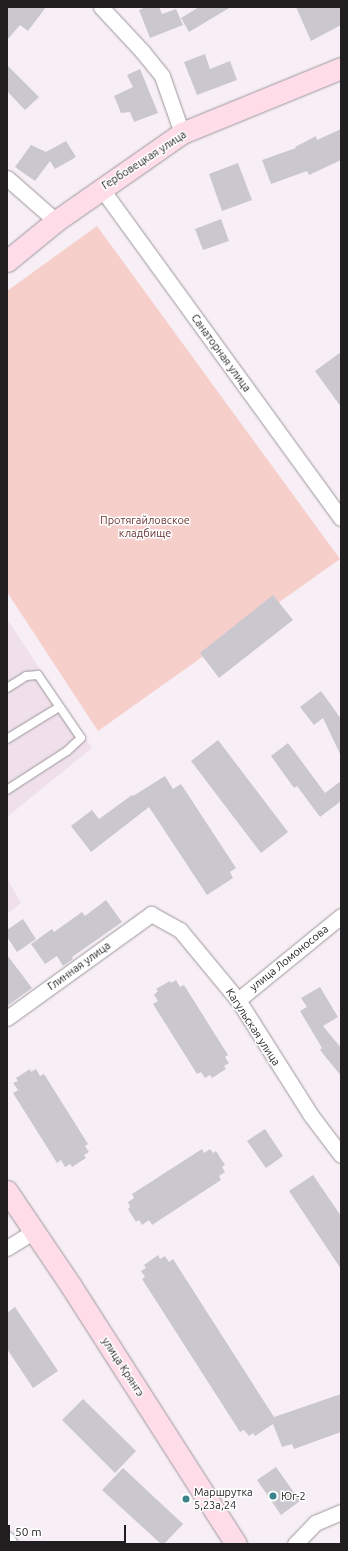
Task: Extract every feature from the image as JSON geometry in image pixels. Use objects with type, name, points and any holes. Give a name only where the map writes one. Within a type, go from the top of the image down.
[{"type":"street","points":[[101,7],[142,51],[162,76],[182,133]]},
{"type":"street","name":"Гербовецкая улица","points":[[7,261],[56,221],[101,188],[182,133],[341,68]]},
{"type":"street","points":[[7,178],[56,221]]},
{"type":"street","name":"Санаторная улица","points":[[101,188],[341,518]]},
{"type":"street","name":"Кагульская улица","points":[[151,914],[180,930],[238,1000],[310,1114],[341,1155]]},
{"type":"street","name":"Глинная улица","points":[[7,1018],[151,914]]},
{"type":"street","name":"улица Ломоносова","points":[[238,1000],[341,916]]},
{"type":"street","name":"улица Крянгэ","points":[[7,1191],[34,1230],[236,1544]]},
{"type":"street","points":[[7,1248],[34,1230]]},
{"type":"street","points":[[295,1544],[315,1522],[341,1512]]},
{"type":"street","points":[[7,1539],[10,1544]]},
{"type":"lane","points":[[7,688],[26,676],[38,675],[81,738],[66,752],[7,790]]},
{"type":"lane","points":[[7,739],[59,707]]},
{"type":"shaded area","points":[[7,619],[92,748],[7,817]]},
{"type":"shaded area","points":[[7,878],[21,903],[7,914]]},
{"type":"green space","name":"Протягайловское кладбище","points":[[97,226],[340,559],[98,731],[7,592],[7,291]]},
{"type":"building","points":[[7,7],[46,7],[28,31],[20,25],[7,40]]},
{"type":"building","points":[[146,7],[159,7],[162,14],[176,9],[183,25],[150,38],[139,10]]},
{"type":"building","points":[[199,7],[231,7],[189,32],[181,18]]},
{"type":"building","points":[[296,7],[341,7],[341,25],[311,41]]},
{"type":"building","points":[[205,54],[210,69],[230,61],[237,80],[197,95],[184,62]]},
{"type":"building","points":[[7,65],[39,97],[25,110],[7,91]]},
{"type":"building","points":[[140,69],[158,113],[134,122],[130,112],[121,113],[114,96],[133,87],[127,75]]},
{"type":"building","points":[[341,129],[341,160],[309,175],[307,171],[271,184],[262,160],[296,148],[295,147],[316,136],[317,140]]},
{"type":"building","points":[[66,141],[76,157],[55,169],[50,161],[35,181],[15,167],[31,145],[46,152]]},
{"type":"building","points":[[238,163],[252,200],[222,211],[209,174]]},
{"type":"building","points":[[221,219],[229,241],[203,250],[195,229]]},
{"type":"building","points":[[341,352],[341,407],[315,371]]},
{"type":"building","points":[[273,595],[293,620],[219,678],[200,653]]},
{"type":"building","points":[[321,691],[341,719],[341,756],[323,718],[314,725],[300,707]]},
{"type":"building","points":[[218,740],[288,832],[261,853],[191,761]]},
{"type":"building","points":[[288,743],[325,793],[341,781],[341,801],[320,817],[297,786],[294,788],[271,756]]},
{"type":"building","points":[[165,776],[173,789],[181,784],[236,868],[230,872],[233,878],[207,895],[149,807],[91,852],[71,826],[92,810],[99,819],[132,795],[133,796]]},
{"type":"building","points":[[106,900],[122,922],[72,957],[73,959],[63,966],[57,956],[45,964],[31,944],[52,929],[54,932],[82,912],[85,916]]},
{"type":"building","points":[[23,919],[36,939],[17,952],[7,937],[7,930]]},
{"type":"building","points":[[7,955],[32,988],[7,1006]]},
{"type":"building","points":[[176,980],[180,987],[184,985],[228,1055],[225,1057],[229,1063],[224,1066],[226,1069],[212,1078],[210,1075],[205,1078],[201,1072],[197,1074],[153,1004],[158,1001],[154,995],[158,991],[156,989],[170,981],[171,983]]},
{"type":"building","points":[[320,987],[338,1017],[323,1026],[341,1048],[341,1076],[320,1050],[322,1048],[300,1011],[307,1007],[301,998]]},
{"type":"building","points":[[30,1069],[31,1072],[36,1069],[40,1076],[44,1074],[88,1144],[85,1146],[89,1152],[84,1155],[86,1158],[72,1167],[70,1164],[65,1167],[61,1160],[57,1163],[13,1093],[18,1090],[13,1083],[18,1081],[16,1078]]},
{"type":"building","points":[[265,1129],[283,1156],[266,1168],[247,1141]]},
{"type":"building","points":[[202,1149],[204,1153],[210,1149],[213,1153],[216,1151],[225,1165],[222,1167],[225,1172],[219,1176],[221,1180],[152,1225],[149,1220],[142,1225],[139,1220],[136,1222],[128,1209],[130,1207],[128,1202],[134,1198],[132,1194]]},
{"type":"building","points":[[313,1175],[341,1216],[341,1269],[289,1191]]},
{"type":"building","points":[[158,1255],[160,1259],[165,1256],[169,1262],[173,1259],[274,1417],[341,1394],[341,1432],[294,1449],[292,1444],[282,1447],[273,1424],[255,1436],[253,1433],[249,1436],[244,1430],[240,1432],[142,1279],[145,1277],[141,1271],[146,1268],[144,1265]]},
{"type":"building","points":[[15,1307],[58,1371],[33,1388],[7,1349],[7,1313]]},
{"type":"building","points":[[83,1399],[136,1451],[115,1473],[62,1420]]},
{"type":"building","points":[[276,1467],[300,1501],[281,1515],[257,1480]]},
{"type":"building","points":[[123,1468],[183,1524],[164,1544],[161,1544],[102,1490]]},
{"type":"place","name":"Юг-2","points":[[273,1496]]},
{"type":"place","name":"Маршрутка 5,23а,24","points":[[186,1499]]}]
